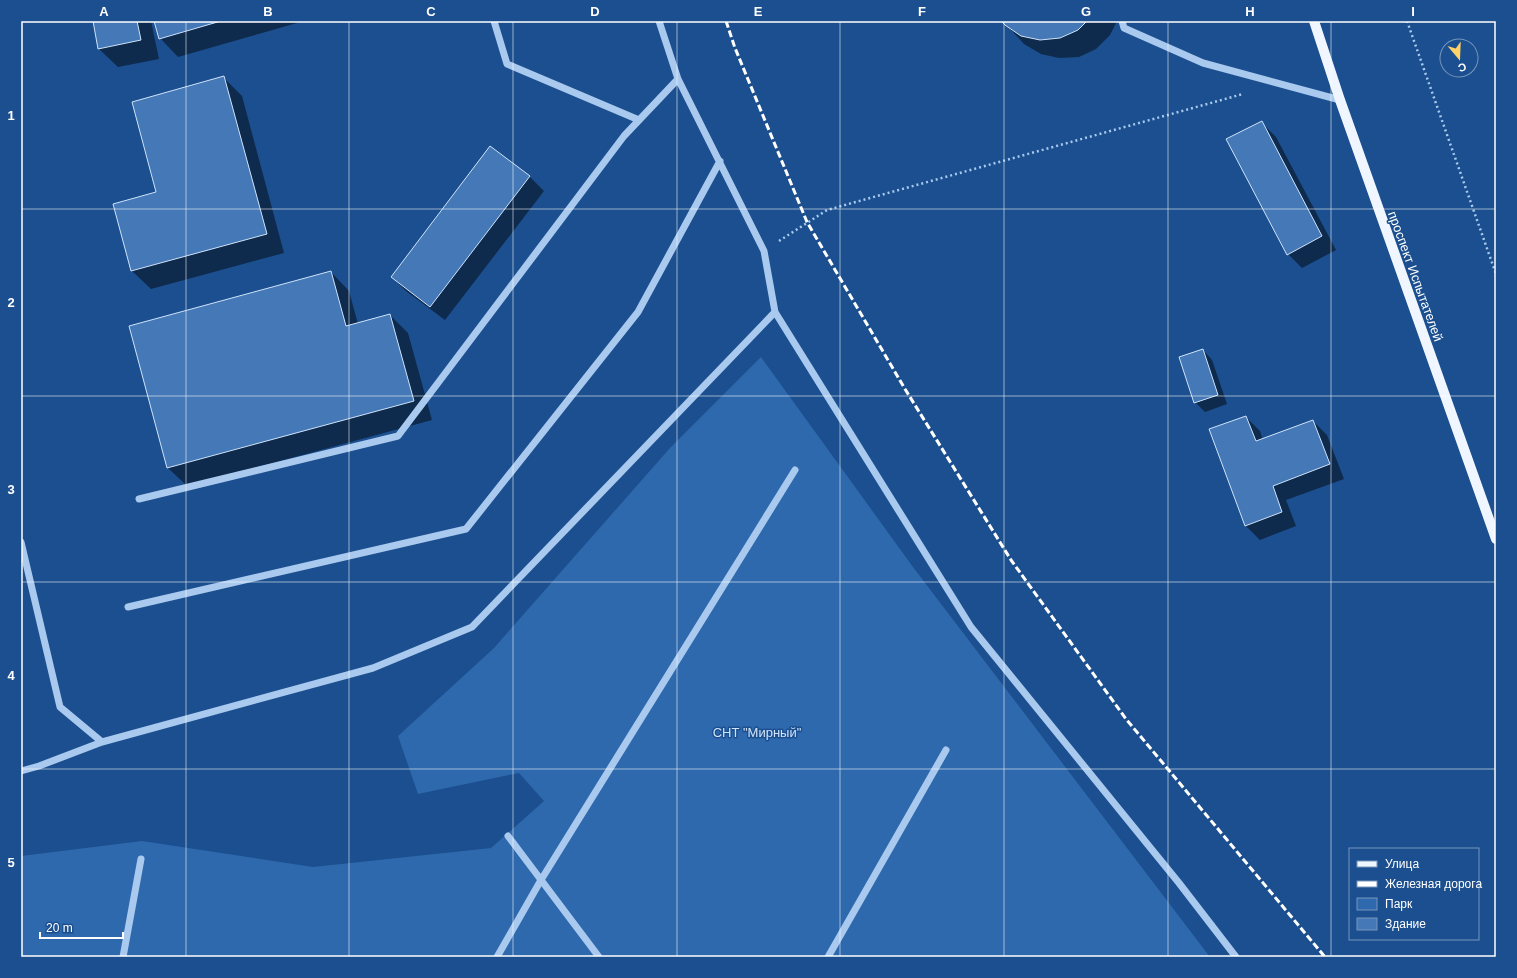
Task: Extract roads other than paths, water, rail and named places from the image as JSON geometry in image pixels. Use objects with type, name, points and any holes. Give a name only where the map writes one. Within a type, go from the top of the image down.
[{"type":"main road","name":"проспект Испытателей","points":[[1314,21],[1340,100],[1496,539]]},
{"type":"street","points":[[494,21],[507,64],[639,120]]},
{"type":"street","points":[[659,21],[678,79],[764,251],[775,312],[970,627],[1179,883],[1236,957]]},
{"type":"street","points":[[1122,21],[1124,28],[1203,63],[1340,100]]},
{"type":"street","points":[[139,499],[398,436],[624,136],[678,79]]},
{"type":"street","points":[[128,607],[466,529],[638,312],[720,161]]},
{"type":"street","points":[[21,771],[39,766],[102,742],[373,668],[472,627],[775,312]]},
{"type":"street","points":[[497,957],[541,880],[795,470]]},
{"type":"street","points":[[21,542],[60,707],[102,742]]},
{"type":"street","points":[[828,957],[946,750]]},
{"type":"street","points":[[508,836],[599,957]]},
{"type":"street","points":[[123,957],[141,859]]},
{"type":"railway","points":[[726,21],[735,48],[807,222],[905,389],[1011,560],[1126,719],[1325,957]]},
{"type":"park label","name":"СНТ \"Мирный\"","points":[[757,732]]}]
